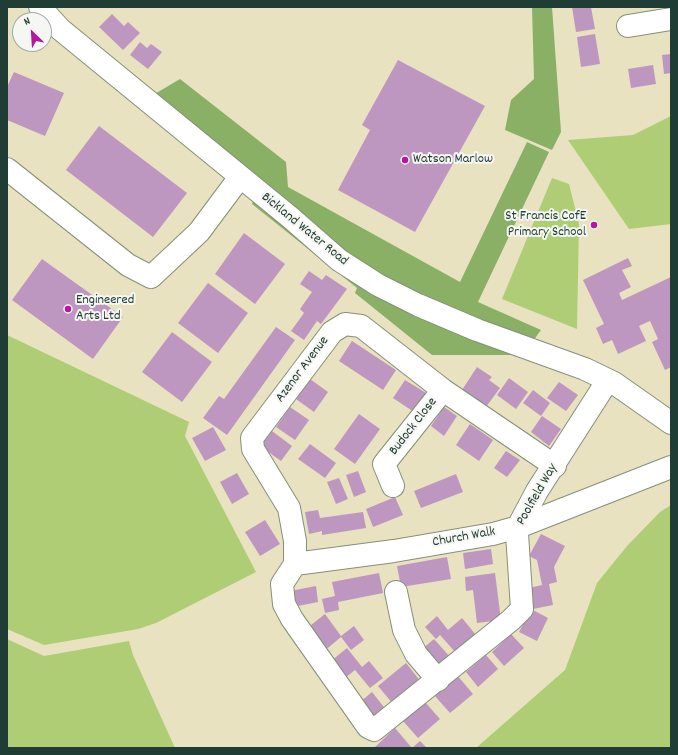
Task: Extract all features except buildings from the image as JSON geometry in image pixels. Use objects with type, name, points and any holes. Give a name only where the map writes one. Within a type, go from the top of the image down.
[{"type":"street","name":"Bickland Water Road","points":[[40,7],[60,29],[291,218],[339,260],[378,284],[418,305],[452,320],[585,369],[608,380],[647,405],[671,423]]},
{"type":"street","points":[[628,26],[671,19]]},
{"type":"street","points":[[7,168],[128,265],[151,278],[199,232],[240,177]]},
{"type":"street","name":"Azenor Avenue","points":[[295,564],[295,541],[289,508],[253,450],[252,438],[332,332],[346,324],[361,326],[443,390],[555,466]]},
{"type":"street","name":"Poolfield Way","points":[[295,564],[282,584],[284,604],[292,619],[368,727],[374,730],[438,680],[511,620],[522,609],[516,534],[518,527],[537,491],[555,466],[608,380]]},
{"type":"street","name":"Budock Close","points":[[393,486],[384,464],[443,390]]},
{"type":"street","name":"Church Walk","points":[[295,564],[394,551],[493,534],[518,527],[671,467]]},
{"type":"street","points":[[396,592],[407,636],[416,654],[438,680]]},
{"type":"green space","points":[[532,7],[552,7],[561,132],[552,150],[505,130],[511,100],[534,79]]},
{"type":"green space","points":[[180,79],[286,162],[288,187],[460,282],[527,142],[549,152],[478,302],[541,330],[523,355],[432,355],[355,293],[357,288],[252,204],[259,186],[153,95]]},
{"type":"green space","points":[[671,116],[671,224],[629,229],[568,140],[633,135]]},
{"type":"green space","points":[[552,178],[569,184],[579,224],[577,329],[502,299]]},
{"type":"green space","points":[[7,335],[189,422],[185,436],[256,572],[156,623],[138,629],[44,645],[7,629]]},
{"type":"green space","points":[[671,505],[671,748],[476,748],[565,670],[597,583],[627,546],[660,512]]},
{"type":"green space","points":[[7,639],[44,656],[129,641],[133,655],[175,748],[7,748]]},
{"type":"place","name":"Watson Marlow","points":[[405,160]]},
{"type":"place","name":"St Francis CofE Primary School","points":[[594,225]]},
{"type":"place","name":"Engineered Arts Ltd","points":[[68,309]]}]
